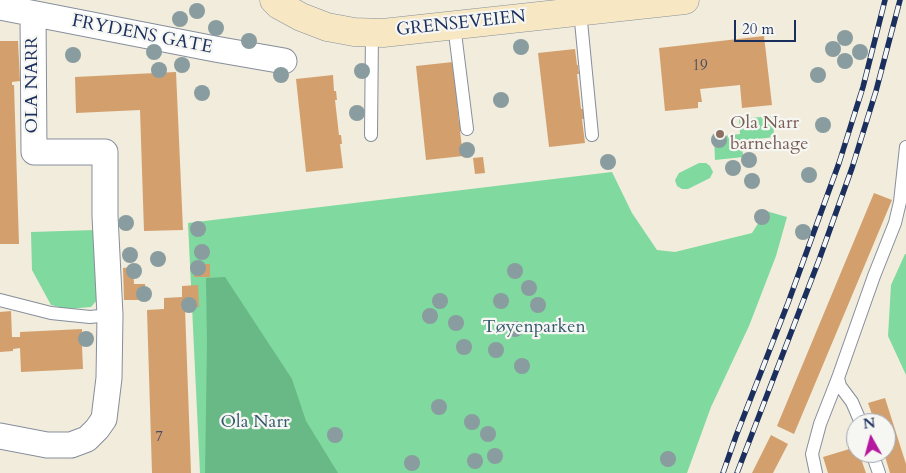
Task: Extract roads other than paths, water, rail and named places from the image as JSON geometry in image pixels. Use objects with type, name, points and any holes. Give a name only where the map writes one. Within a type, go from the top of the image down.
[{"type":"main road","name":"GRENSEVEIEN","points":[[274,0],[279,5],[301,17],[327,27],[372,33],[454,26],[591,7],[685,0]]},
{"type":"street","name":"FRYDENS GATE","points":[[0,7],[284,61]]},
{"type":"street","name":"OLA NARR","points":[[0,436],[47,445],[71,445],[86,439],[104,419],[109,378],[110,315],[105,216],[105,152],[34,152],[33,14]]},
{"type":"lane","points":[[591,7],[592,135]]},
{"type":"lane","points":[[454,26],[467,129]]},
{"type":"lane","points":[[371,135],[372,33]]},
{"type":"lane","points":[[816,473],[812,454],[815,441],[895,223],[900,202],[906,147]]},
{"type":"lane","points":[[0,300],[51,313],[90,317],[110,315]]},
{"type":"lane","points":[[838,378],[840,386],[852,402],[857,413]]},
{"type":"railway","points":[[723,473],[839,163],[863,87],[885,0]]},
{"type":"railway","points":[[737,473],[819,260],[852,168],[876,91],[900,0]]},
{"type":"place","name":"Ola Narr barnehage","points":[[720,134]]},
{"type":"park label","name":"Tøyenparken","points":[[534,328]]},
{"type":"park label","name":"Ola Narr","points":[[255,423]]}]
